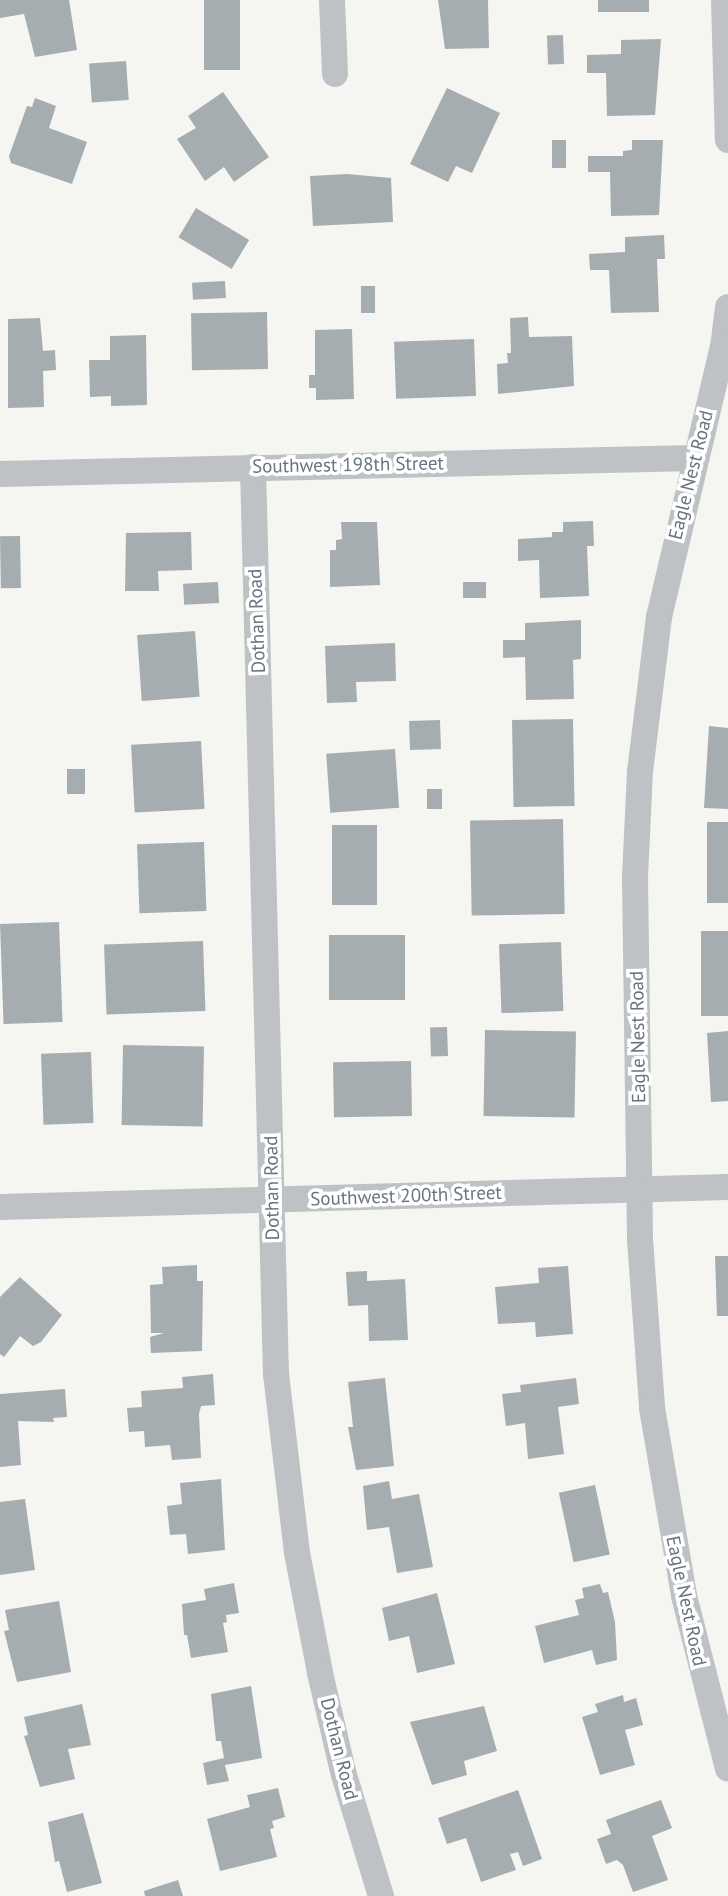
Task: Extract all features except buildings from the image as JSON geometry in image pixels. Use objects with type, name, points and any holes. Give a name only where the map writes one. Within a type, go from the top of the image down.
[{"type":"street","points":[[332,0],[335,74]]},
{"type":"street","points":[[724,0],[728,140]]},
{"type":"street","name":"Eagle Nest Road","points":[[728,307],[724,342],[659,617],[640,771],[635,878],[639,1189],[646,1339],[657,1451],[686,1607],[728,1768]]},
{"type":"street","name":"Southwest 198th Street","points":[[0,474],[695,458]]},
{"type":"street","name":"Dothan Road","points":[[253,467],[276,1374],[297,1553],[330,1718],[381,1896]]},
{"type":"street","name":"Southwest 200th Street","points":[[0,1208],[728,1187]]}]
